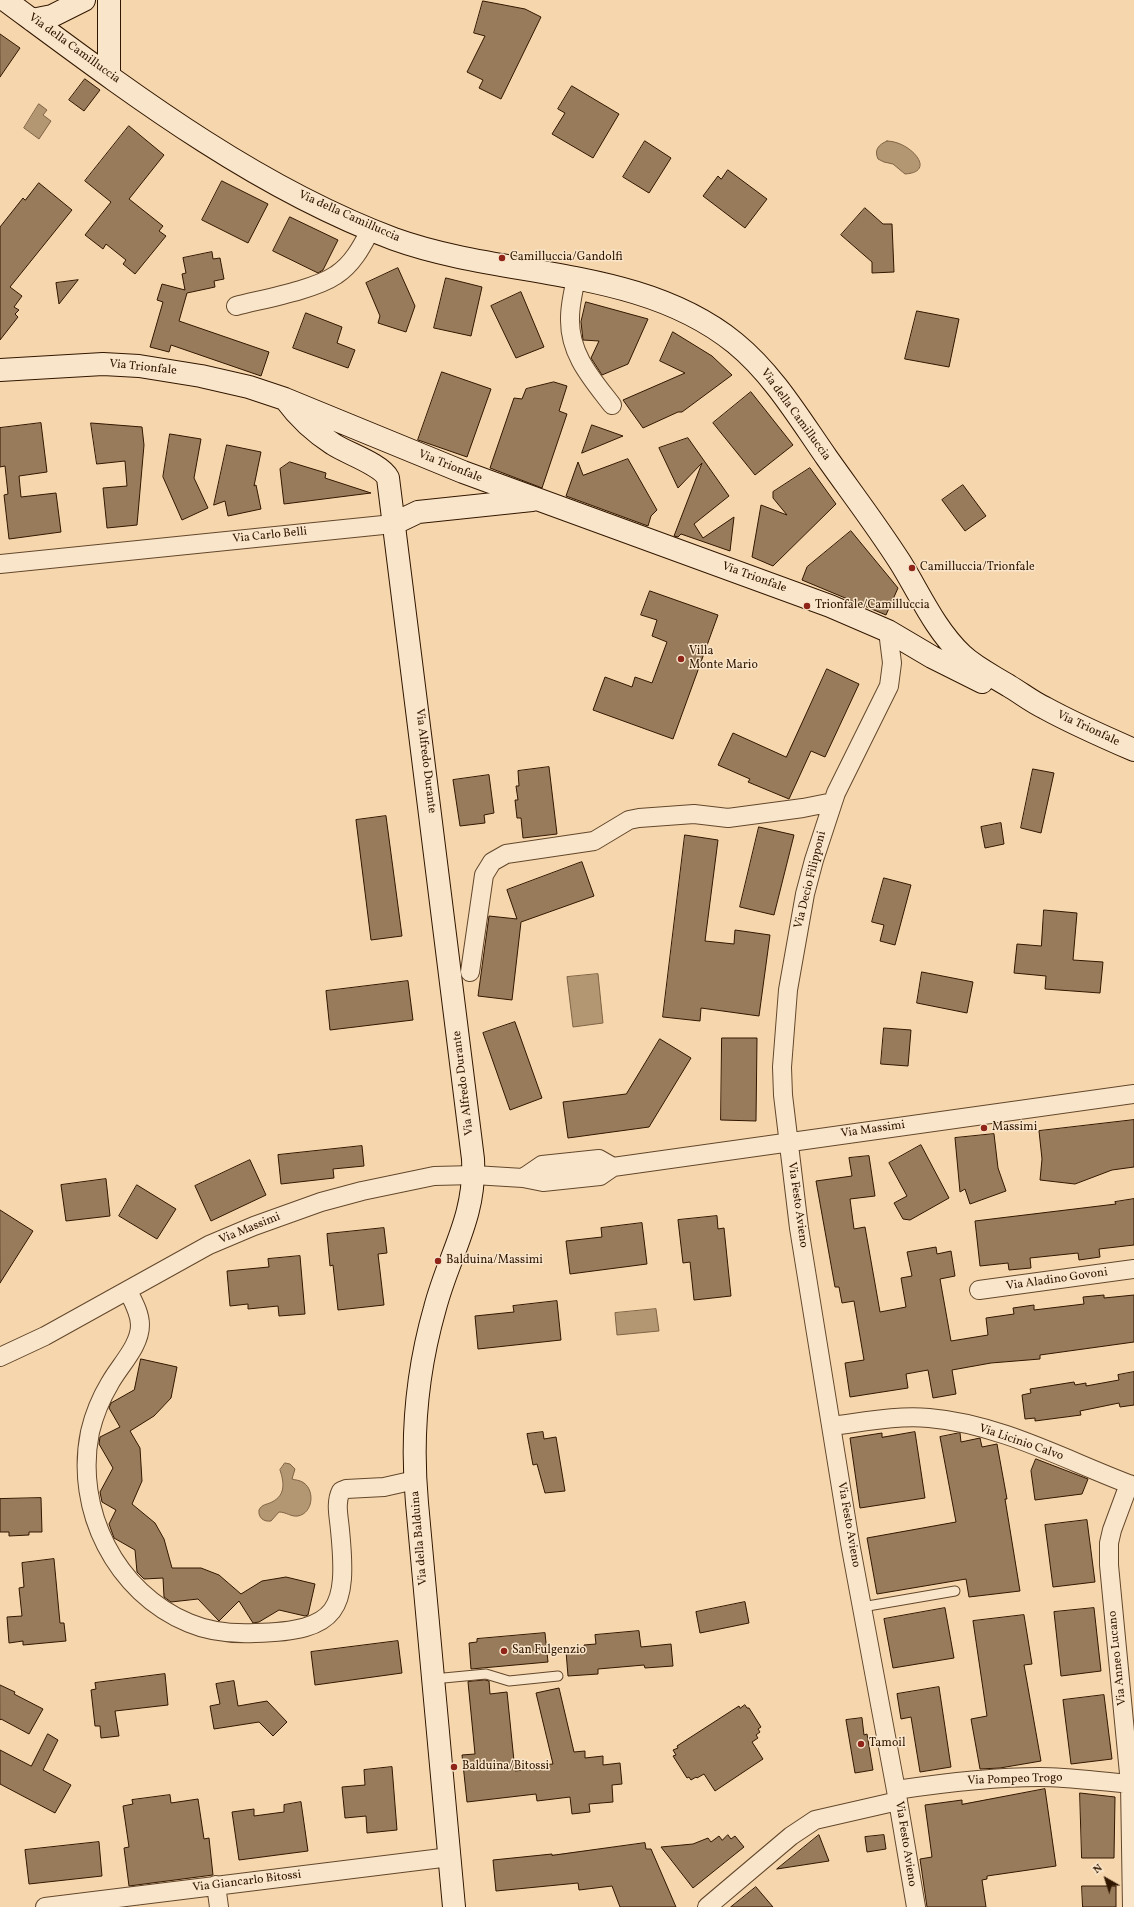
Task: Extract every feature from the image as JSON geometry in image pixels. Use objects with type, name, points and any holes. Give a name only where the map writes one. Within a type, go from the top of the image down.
[{"type":"main road","name":"Via della Camilluccia","points":[[6,0],[109,75],[189,130],[239,162],[319,205],[372,229],[408,243],[450,254],[576,278],[627,291],[682,310],[715,328],[748,355],[778,388],[888,544],[929,614]]},
{"type":"main road","points":[[32,20],[52,16],[84,0]]},
{"type":"main road","points":[[109,0],[109,75]]},
{"type":"main road","name":"Via Trionfale","points":[[0,370],[96,365],[139,366],[215,379],[285,399],[463,472],[830,606],[888,631],[963,673],[1042,707],[1090,731],[1134,750]]},
{"type":"main road","name":"Via Alfredo Durante","points":[[285,399],[298,416],[316,433],[344,451],[379,469],[386,475],[389,481],[393,524],[436,849],[474,1175]]},
{"type":"main road","name":"Via Carlo Belli","points":[[393,524],[418,512],[537,500]]},
{"type":"main road","name":"Via Trionfale","points":[[888,631],[904,632],[916,630],[923,625],[929,614],[945,636],[966,658],[1042,707]]},
{"type":"main road","name":"Via della Balduina","points":[[454,1907],[415,1480],[415,1433],[421,1366],[439,1293],[468,1217],[472,1199],[474,1175]]},
{"type":"street","points":[[236,306],[318,284],[336,275],[356,255],[372,229]]},
{"type":"street","points":[[576,278],[570,319],[573,342],[580,361],[612,405]]},
{"type":"street","name":"Via Carlo Belli","points":[[0,564],[393,524]]},
{"type":"street","name":"Via Decio Filipponi","points":[[789,1142],[784,1108],[782,1067],[788,990],[805,894],[833,802],[850,762],[889,686],[892,663],[888,631]]},
{"type":"street","points":[[470,972],[484,875],[492,862],[506,854],[594,841],[629,820],[639,818],[699,814],[728,818],[803,808],[833,802]]},
{"type":"street","name":"Via Massimi","points":[[0,1357],[45,1336],[209,1246],[295,1211],[362,1191],[404,1181],[434,1176],[474,1175],[523,1178],[543,1182],[600,1176],[613,1167],[1134,1094]]},
{"type":"street","name":"Via Festo Avieno","points":[[789,1142],[799,1228],[850,1543],[897,1795],[916,1907]]},
{"type":"street","name":"Via Aladino Govoni","points":[[979,1290],[1134,1269]]},
{"type":"street","points":[[128,1291],[138,1312],[140,1323],[139,1335],[109,1385],[95,1413],[87,1452],[88,1489],[99,1530],[116,1566],[142,1593],[166,1611],[194,1625],[232,1633],[286,1632],[318,1622],[333,1610],[341,1593],[343,1574],[337,1502],[341,1491],[346,1489],[384,1487],[415,1480]]},
{"type":"street","name":"Via Licinio Calvo","points":[[832,1426],[902,1418],[940,1419],[1008,1436],[1131,1485]]},
{"type":"street","name":"Via Anneo Lucano","points":[[1131,1485],[1112,1530],[1109,1550],[1132,1784],[1132,1907]]},
{"type":"street","name":"Via Pompeo Trogo","points":[[708,1907],[804,1827],[821,1818],[897,1795],[942,1783],[1025,1777],[1132,1784]]},
{"type":"street","name":"Via Giancarlo Bitossi","points":[[45,1907],[450,1857]]},
{"type":"street","points":[[216,1885],[219,1907]]},
{"type":"lane","points":[[862,1607],[954,1591]]},
{"type":"lane","points":[[433,1679],[486,1674],[509,1681],[558,1676]]},
{"type":"shaded area","points":[[39,104],[47,110],[43,115],[51,121],[39,139],[24,128]]},
{"type":"shaded area","points":[[887,141],[896,142],[912,151],[920,163],[919,168],[915,172],[905,174],[893,164],[878,159],[876,153],[878,148],[881,144]]},
{"type":"shaded area","points":[[598,974],[603,1023],[573,1027],[567,977]]},
{"type":"shaded area","points":[[656,1309],[659,1331],[617,1335],[615,1313]]},
{"type":"shaded area","points":[[285,1463],[290,1464],[295,1469],[292,1479],[302,1482],[308,1487],[311,1501],[307,1511],[303,1514],[293,1516],[279,1512],[271,1521],[266,1521],[259,1515],[259,1510],[280,1496],[283,1484],[280,1470]]},
{"type":"building","points":[[483,1],[525,9],[541,17],[501,99],[479,88],[483,80],[467,72],[485,36],[474,33]]},
{"type":"building","points":[[0,34],[20,48],[0,77]]},
{"type":"building","points":[[85,79],[100,90],[84,111],[69,100]]},
{"type":"building","points":[[572,86],[619,114],[593,158],[552,134],[565,113],[558,109]]},
{"type":"building","points":[[129,126],[164,155],[129,199],[163,226],[159,231],[166,236],[135,274],[123,264],[126,260],[106,244],[103,249],[85,235],[111,202],[85,181]]},
{"type":"building","points":[[645,141],[671,158],[649,193],[623,177]]},
{"type":"building","points":[[728,170],[767,199],[745,228],[703,196],[718,176],[721,179]]},
{"type":"building","points":[[222,181],[268,204],[248,243],[202,220]]},
{"type":"building","points":[[39,183],[72,210],[10,287],[22,296],[14,307],[19,310],[15,314],[18,317],[0,340],[0,227],[23,198],[25,200]]},
{"type":"building","points":[[865,208],[883,224],[892,224],[894,272],[872,273],[872,262],[841,235]]},
{"type":"building","points":[[290,217],[338,240],[323,270],[318,273],[273,251]]},
{"type":"building","points":[[212,252],[213,259],[220,258],[224,279],[214,281],[215,287],[187,293],[179,321],[269,352],[261,376],[171,345],[169,352],[150,347],[163,302],[157,300],[162,284],[185,290],[182,274],[186,273],[183,258]]},
{"type":"building","points":[[398,268],[415,306],[406,332],[378,323],[380,316],[366,283]]},
{"type":"building","points":[[446,278],[482,287],[471,336],[434,328]]},
{"type":"building","points":[[78,280],[59,304],[56,283]]},
{"type":"building","points":[[521,292],[544,347],[516,358],[491,306]]},
{"type":"building","points":[[586,302],[648,319],[628,364],[602,375],[591,358],[599,341],[583,340],[581,322]]},
{"type":"building","points":[[917,311],[959,319],[949,367],[905,359]]},
{"type":"building","points":[[306,313],[342,327],[337,343],[355,350],[348,368],[293,348]]},
{"type":"building","points":[[673,332],[712,356],[732,375],[682,412],[678,412],[643,428],[623,400],[685,373],[660,361]]},
{"type":"building","points":[[442,372],[491,389],[467,457],[418,440]]},
{"type":"building","points":[[554,382],[567,386],[559,411],[567,414],[542,488],[490,468],[514,398],[522,399],[526,389]]},
{"type":"building","points":[[751,392],[793,445],[755,475],[713,423]]},
{"type":"building","points":[[41,423],[47,472],[19,476],[21,497],[56,493],[61,532],[9,539],[4,495],[8,494],[5,466],[0,467],[0,428]]},
{"type":"building","points":[[91,423],[142,427],[144,445],[137,525],[107,528],[103,488],[127,486],[125,461],[97,464]]},
{"type":"building","points":[[592,425],[623,436],[582,453]]},
{"type":"building","points":[[170,434],[201,439],[194,478],[208,508],[182,520],[163,477]]},
{"type":"building","points":[[688,438],[729,496],[694,524],[703,538],[734,517],[730,551],[681,534],[678,537],[674,536],[702,463],[678,488],[659,448]]},
{"type":"building","points":[[227,445],[261,452],[254,486],[256,485],[261,509],[228,516],[225,501],[214,505]]},
{"type":"building","points":[[628,459],[657,510],[651,516],[648,526],[566,496],[578,462],[583,475]]},
{"type":"building","points":[[290,462],[326,473],[325,478],[371,493],[284,504],[280,469]]},
{"type":"building","points":[[810,468],[836,504],[773,566],[752,557],[761,505],[787,515],[773,498],[773,492]]},
{"type":"building","points":[[963,485],[986,516],[965,531],[942,500]]},
{"type":"building","points":[[851,531],[898,588],[886,615],[802,580],[807,567]]},
{"type":"building","name":"Villa Monte Mario","points":[[650,591],[718,615],[673,739],[593,710],[605,677],[632,687],[635,677],[652,683],[667,642],[652,636],[657,620],[641,615]]},
{"type":"building","points":[[827,669],[859,684],[825,757],[811,751],[789,799],[748,782],[750,779],[718,765],[733,733],[786,757]]},
{"type":"building","points":[[549,767],[557,834],[523,838],[521,818],[517,818],[515,800],[518,800],[516,786],[519,786],[518,771]]},
{"type":"building","points":[[1033,769],[1054,773],[1041,833],[1021,828]]},
{"type":"building","points":[[489,775],[494,813],[484,815],[485,823],[460,826],[453,780]]},
{"type":"building","points":[[386,816],[402,936],[371,940],[356,820]]},
{"type":"building","points":[[1001,823],[1004,844],[985,848],[981,827]]},
{"type":"building","points":[[759,827],[794,835],[774,915],[740,907]]},
{"type":"building","points":[[685,835],[718,840],[705,941],[734,944],[735,930],[770,935],[759,1016],[701,1008],[700,1021],[663,1017]]},
{"type":"building","points":[[582,862],[594,896],[521,922],[512,1000],[478,996],[489,916],[517,919],[507,890]]},
{"type":"building","points":[[884,878],[911,885],[895,945],[880,941],[884,925],[872,922]]},
{"type":"building","points":[[1044,910],[1077,913],[1073,960],[1103,962],[1100,993],[1045,989],[1046,976],[1014,973],[1017,944],[1041,946]]},
{"type":"building","points":[[922,972],[973,982],[967,1013],[917,1003]]},
{"type":"building","points":[[408,981],[413,1020],[330,1030],[326,991]]},
{"type":"building","points":[[515,1022],[542,1098],[510,1110],[483,1033]]},
{"type":"building","points":[[884,1028],[911,1030],[908,1066],[881,1064]]},
{"type":"building","points":[[722,1038],[757,1038],[756,1121],[721,1120]]},
{"type":"building","points":[[660,1039],[691,1058],[649,1127],[568,1138],[563,1102],[626,1094]]},
{"type":"building","points":[[1134,1120],[1134,1167],[1112,1170],[1075,1184],[1040,1180],[1042,1159],[1039,1131]]},
{"type":"building","points":[[994,1134],[998,1168],[1006,1191],[970,1204],[965,1189],[960,1192],[955,1138]]},
{"type":"building","points":[[921,1145],[949,1198],[910,1220],[903,1219],[894,1203],[907,1196],[889,1163]]},
{"type":"building","points":[[362,1146],[364,1166],[333,1169],[334,1178],[281,1184],[278,1155]]},
{"type":"building","points":[[869,1156],[875,1196],[850,1199],[854,1229],[865,1227],[880,1312],[906,1307],[901,1278],[912,1276],[907,1252],[936,1247],[937,1254],[951,1251],[955,1276],[940,1279],[951,1341],[988,1335],[986,1318],[1014,1314],[1013,1308],[1034,1305],[1034,1310],[1084,1304],[1083,1297],[1104,1295],[1104,1298],[1134,1295],[1134,1342],[1040,1355],[1040,1359],[991,1363],[952,1370],[956,1394],[933,1398],[928,1370],[906,1374],[908,1388],[850,1397],[845,1363],[864,1360],[854,1301],[842,1303],[839,1287],[835,1287],[816,1181],[852,1176],[849,1158]]},
{"type":"building","points":[[250,1160],[266,1195],[211,1221],[195,1186]]},
{"type":"building","points":[[106,1179],[110,1216],[66,1221],[61,1185]]},
{"type":"building","points":[[137,1185],[176,1209],[157,1239],[119,1216]]},
{"type":"building","points":[[1134,1199],[1134,1245],[1099,1249],[1100,1257],[1079,1260],[1078,1253],[1030,1258],[1031,1268],[1009,1270],[1008,1263],[980,1266],[975,1221],[1116,1204],[1115,1202]]},
{"type":"building","points":[[0,1210],[33,1231],[0,1283]]},
{"type":"building","points":[[717,1216],[718,1229],[724,1228],[731,1296],[694,1300],[690,1262],[683,1263],[678,1220]]},
{"type":"building","points":[[642,1223],[647,1264],[570,1274],[566,1241],[602,1237],[601,1228]]},
{"type":"building","points":[[384,1228],[387,1253],[378,1254],[384,1305],[338,1310],[333,1265],[330,1266],[327,1234]]},
{"type":"building","points":[[300,1256],[305,1314],[279,1316],[278,1306],[248,1309],[248,1304],[230,1306],[227,1271],[269,1267],[268,1259]]},
{"type":"building","points":[[557,1301],[561,1340],[478,1349],[475,1316],[514,1312],[513,1306]]},
{"type":"building","points":[[141,1359],[177,1367],[171,1398],[154,1416],[130,1431],[140,1448],[142,1481],[132,1504],[155,1523],[164,1539],[172,1568],[201,1568],[219,1575],[241,1594],[262,1581],[286,1577],[315,1584],[308,1615],[305,1616],[279,1610],[259,1622],[253,1623],[239,1601],[219,1621],[198,1599],[171,1602],[164,1597],[163,1578],[144,1579],[137,1572],[135,1550],[114,1538],[109,1524],[116,1510],[102,1502],[100,1492],[113,1468],[99,1444],[100,1437],[120,1427],[109,1408],[111,1403],[134,1390]]},
{"type":"building","points":[[1134,1372],[1134,1405],[1120,1407],[1119,1403],[1080,1411],[1081,1415],[1035,1421],[1035,1418],[1025,1419],[1022,1395],[1031,1393],[1030,1389],[1074,1382],[1075,1385],[1086,1383],[1086,1386],[1119,1380],[1118,1375]]},
{"type":"building","points":[[543,1432],[544,1439],[556,1437],[565,1491],[545,1493],[537,1464],[533,1465],[527,1434]]},
{"type":"building","points":[[915,1432],[925,1498],[860,1508],[850,1438],[882,1433],[882,1437]]},
{"type":"building","points":[[960,1433],[961,1442],[980,1438],[982,1447],[997,1444],[1007,1499],[1005,1499],[1020,1591],[969,1597],[966,1579],[877,1594],[867,1538],[956,1522],[940,1437]]},
{"type":"building","points":[[1036,1459],[1088,1479],[1082,1494],[1035,1500],[1031,1471]]},
{"type":"building","points":[[41,1498],[42,1532],[29,1532],[29,1535],[9,1536],[9,1532],[0,1532],[0,1499]]},
{"type":"building","points":[[1087,1520],[1095,1582],[1053,1587],[1045,1525]]},
{"type":"building","points":[[54,1559],[60,1623],[64,1623],[66,1641],[23,1645],[23,1641],[9,1643],[7,1617],[22,1616],[19,1588],[24,1587],[22,1563]]},
{"type":"building","points":[[745,1602],[749,1623],[700,1633],[696,1612]]},
{"type":"building","points":[[945,1608],[954,1658],[893,1668],[884,1619]]},
{"type":"building","points":[[1094,1608],[1101,1671],[1061,1676],[1054,1612]]},
{"type":"building","points":[[1024,1615],[1032,1664],[1024,1665],[1041,1761],[1000,1768],[980,1769],[971,1719],[987,1716],[973,1621]]},
{"type":"building","points":[[639,1631],[641,1647],[671,1644],[673,1666],[645,1668],[644,1665],[598,1669],[598,1674],[568,1676],[566,1651],[584,1649],[584,1645],[596,1644],[595,1635]]},
{"type":"building","points":[[545,1633],[548,1662],[471,1669],[469,1643],[477,1642],[477,1639]]},
{"type":"building","points":[[398,1641],[402,1673],[315,1685],[311,1652]]},
{"type":"building","points":[[165,1674],[168,1705],[115,1711],[119,1736],[101,1738],[100,1726],[95,1726],[91,1690],[96,1689],[95,1683]]},
{"type":"building","points":[[234,1681],[238,1706],[267,1701],[287,1722],[273,1736],[259,1722],[214,1729],[210,1706],[220,1704],[216,1684]]},
{"type":"building","points":[[489,1681],[490,1694],[507,1692],[515,1771],[541,1768],[541,1765],[553,1764],[536,1693],[559,1688],[574,1752],[585,1751],[585,1758],[603,1756],[603,1765],[620,1763],[622,1784],[612,1785],[613,1802],[589,1804],[590,1812],[572,1814],[570,1797],[537,1801],[536,1794],[467,1802],[462,1755],[475,1754],[468,1682]]},
{"type":"building","points":[[0,1685],[43,1709],[29,1734],[1,1719],[0,1720]]},
{"type":"building","points":[[939,1687],[951,1767],[920,1772],[911,1717],[901,1719],[897,1694]]},
{"type":"building","points":[[1104,1695],[1112,1759],[1071,1764],[1063,1700]]},
{"type":"building","points":[[745,1705],[749,1708],[761,1727],[758,1729],[760,1732],[756,1735],[758,1738],[752,1742],[763,1759],[715,1791],[704,1774],[691,1780],[689,1777],[687,1778],[673,1756],[676,1755],[673,1750],[739,1706],[740,1708]]},
{"type":"building","points":[[862,1718],[864,1735],[867,1734],[873,1770],[855,1773],[846,1720]]},
{"type":"building","points":[[48,1734],[58,1740],[43,1770],[71,1785],[55,1813],[0,1784],[0,1750],[31,1766]]},
{"type":"building","points":[[392,1767],[397,1830],[367,1833],[366,1816],[345,1818],[342,1787],[365,1785],[364,1770]]},
{"type":"building","points":[[1045,1789],[1056,1866],[987,1876],[987,1879],[982,1880],[986,1907],[927,1907],[920,1859],[932,1857],[925,1805],[962,1800],[962,1804]]},
{"type":"building","points":[[1080,1793],[1115,1797],[1114,1858],[1082,1858]]},
{"type":"building","points":[[170,1795],[171,1803],[198,1799],[204,1839],[209,1838],[213,1875],[129,1886],[124,1848],[129,1847],[123,1806],[133,1804],[132,1800]]},
{"type":"building","points":[[301,1802],[308,1851],[239,1860],[232,1812],[254,1809],[254,1816],[284,1812],[284,1805]]},
{"type":"building","points":[[728,1835],[731,1839],[735,1836],[744,1847],[693,1888],[661,1847],[693,1844],[708,1838],[711,1842],[719,1836],[722,1840]]},
{"type":"building","points":[[819,1835],[829,1861],[777,1869]]},
{"type":"building","points":[[884,1835],[886,1849],[867,1852],[865,1837]]},
{"type":"building","points":[[99,1842],[102,1876],[29,1884],[25,1850]]},
{"type":"building","points":[[645,1843],[646,1849],[651,1849],[676,1907],[620,1907],[612,1886],[579,1890],[578,1883],[496,1891],[493,1860],[552,1855]]},
{"type":"building","points":[[1082,1886],[1116,1886],[1116,1907],[1083,1907]]},
{"type":"building","points":[[756,1887],[773,1907],[731,1907]]},
{"type":"place","name":"Camilluccia/Gandolfi","points":[[502,258]]},
{"type":"place","name":"Camilluccia/Trionfale","points":[[912,568]]},
{"type":"place","name":"Trionfale/Camilluccia","points":[[807,606]]},
{"type":"place","name":"Villa Monte Mario","points":[[681,659]]},
{"type":"place","name":"Massimi","points":[[984,1128]]},
{"type":"place","name":"Balduina/Massimi","points":[[438,1261]]},
{"type":"place","name":"San Fulgenzio","points":[[504,1651]]},
{"type":"place","name":"Tamoil","points":[[861,1744]]},
{"type":"place","name":"Balduina/Bitossi","points":[[454,1767]]}]
